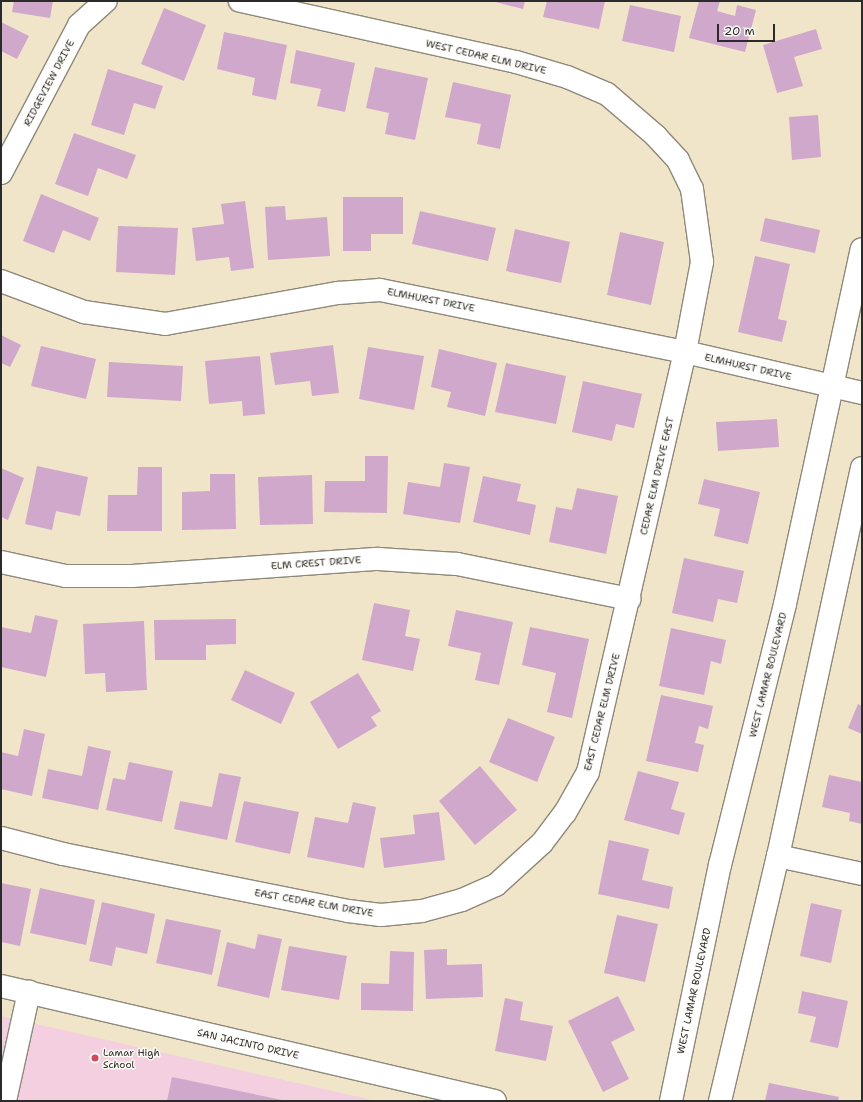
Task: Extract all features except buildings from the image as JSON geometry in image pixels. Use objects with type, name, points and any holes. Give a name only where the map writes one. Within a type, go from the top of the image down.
[{"type":"street","name":"RIDGEVIEW DRIVE","points":[[1,173],[79,26],[106,1]]},
{"type":"street","name":"WEST CEDAR ELM DRIVE","points":[[240,1],[516,62],[607,94],[678,160],[692,189],[702,262],[685,352]]},
{"type":"street","name":"WEST LAMAR BOULEVARD","points":[[671,1101],[720,865],[786,604],[862,249]]},
{"type":"street","name":"ELMHURST DRIVE","points":[[1,281],[84,312],[165,324],[338,293],[380,290],[685,352],[862,393]]},
{"type":"street","name":"CEDAR ELM DRIVE EAST","points":[[629,599],[685,352]]},
{"type":"street","points":[[720,1101],[778,856],[862,468]]},
{"type":"street","name":"ELM CREST DRIVE","points":[[1,562],[66,576],[132,576],[378,559],[441,563],[629,599]]},
{"type":"street","name":"EAST CEDAR ELM DRIVE","points":[[1,838],[63,854],[348,911],[381,915],[422,911],[462,900],[496,885],[542,843],[577,792],[588,772],[629,599]]},
{"type":"street","points":[[778,856],[862,874]]},
{"type":"street","name":"SAN JACINTO DRIVE","points":[[1,986],[495,1101]]},
{"type":"street","points":[[5,1101],[29,992]]},
{"type":"shaded area","name":"Lamar High School","points":[[1,1016],[377,1101],[1,1101]]},
{"type":"place","name":"Lamar High School","points":[[95,1058]]}]
